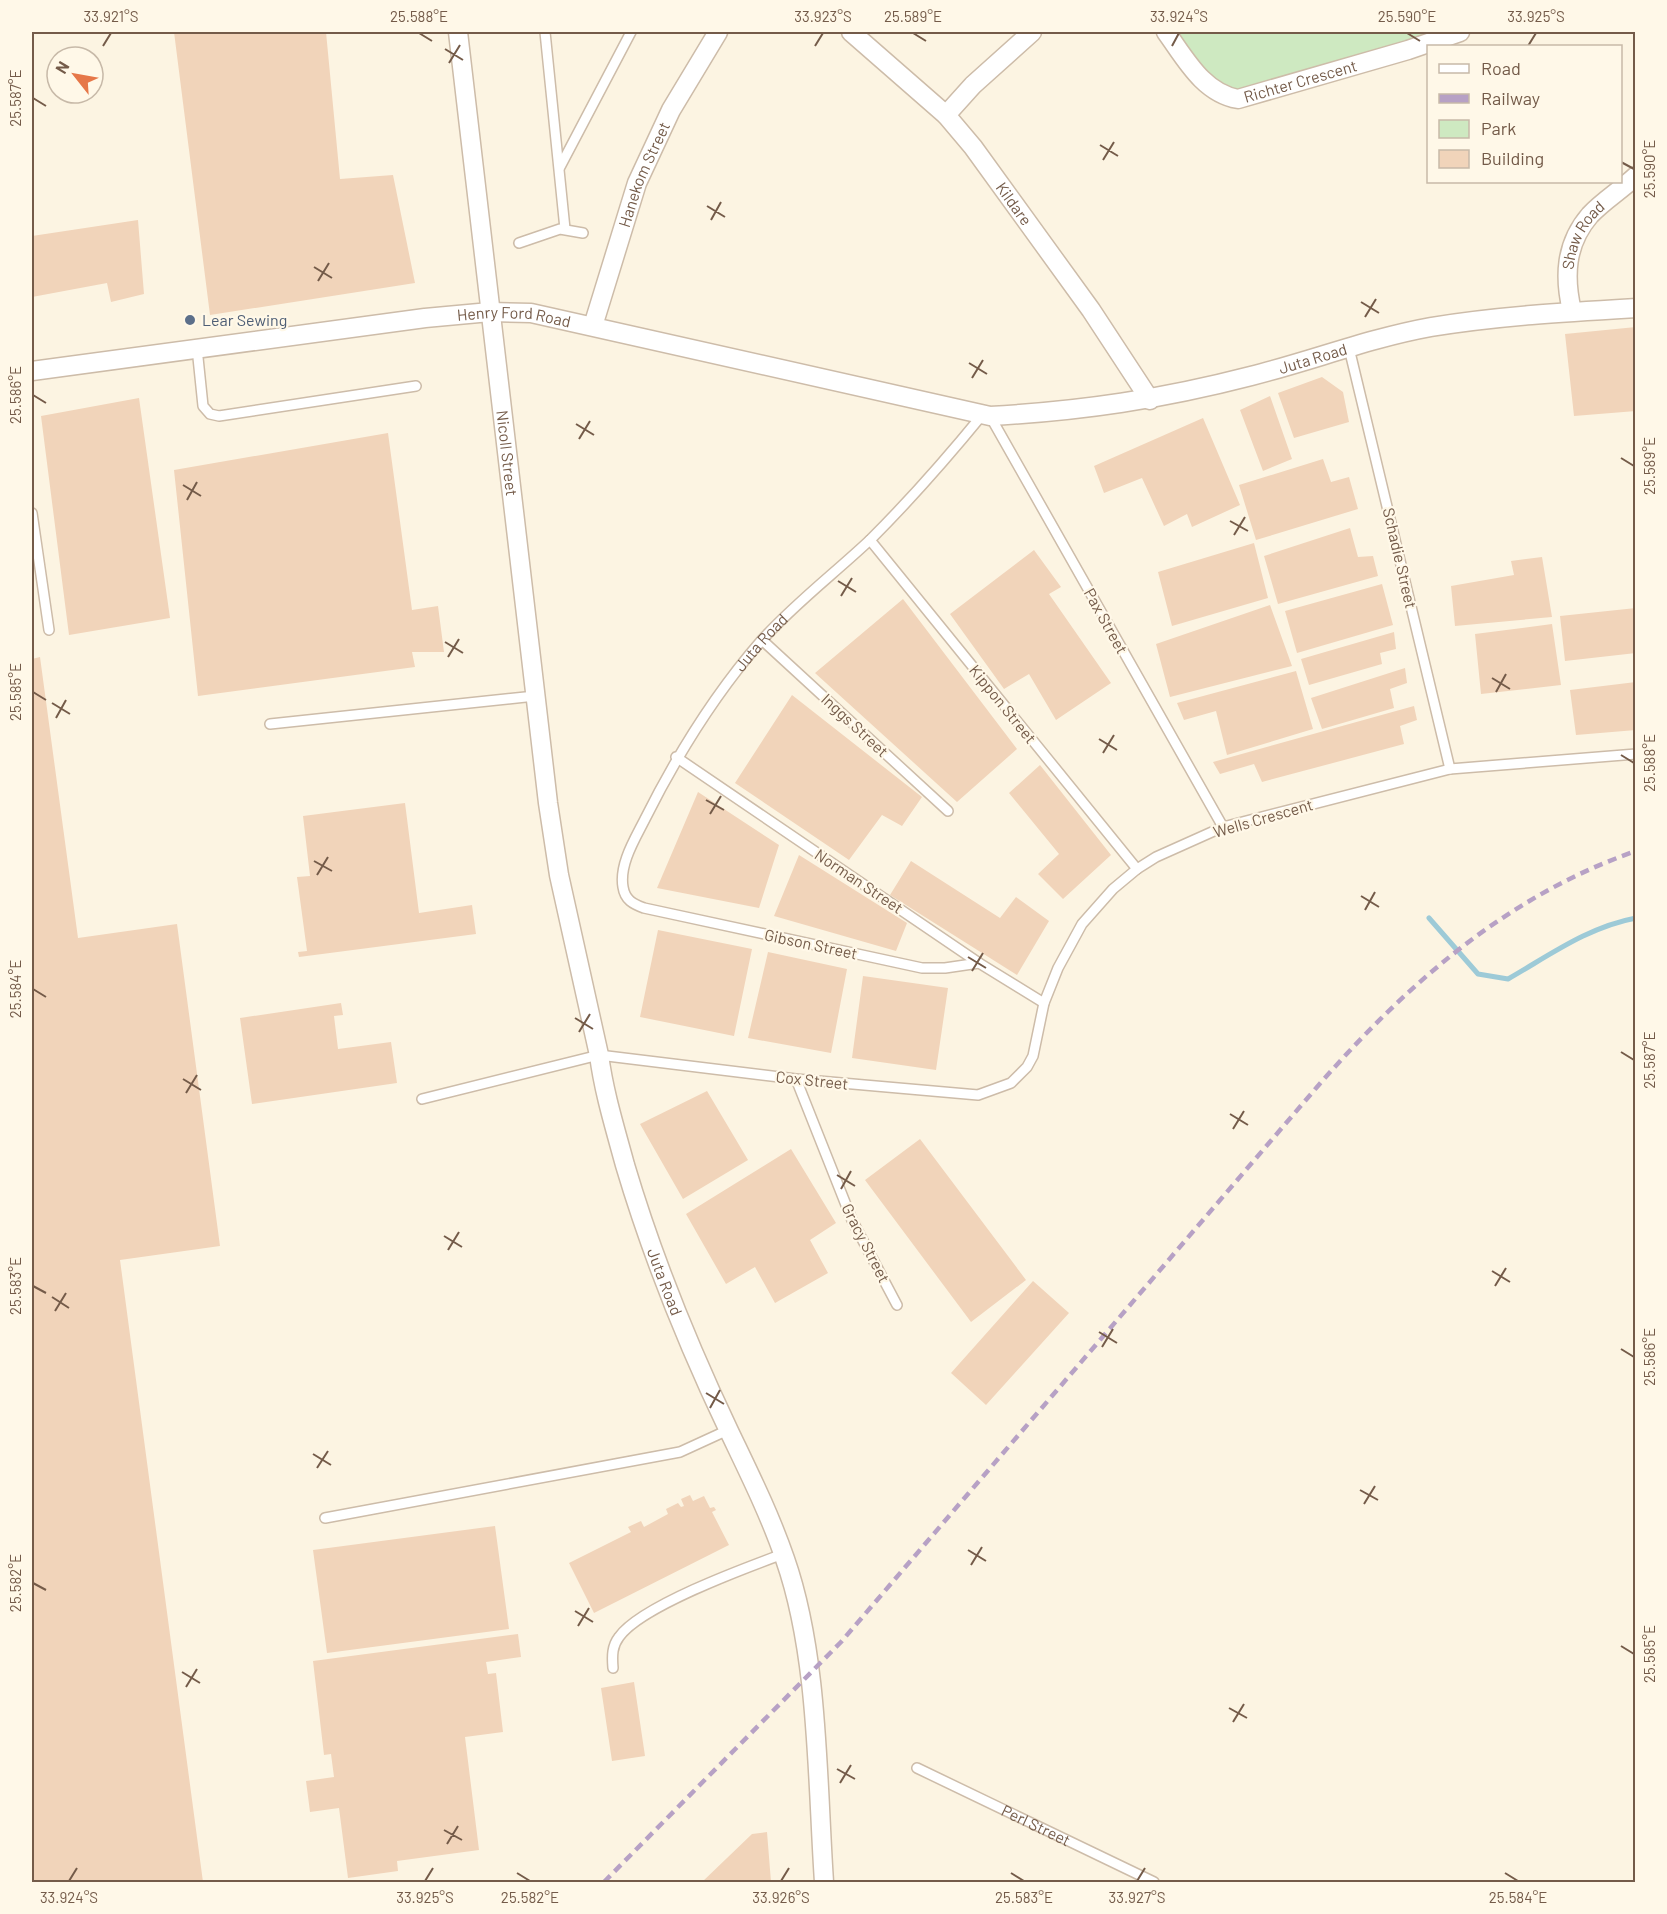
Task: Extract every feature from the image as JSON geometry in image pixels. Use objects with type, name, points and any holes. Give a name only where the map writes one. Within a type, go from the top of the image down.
[{"type":"street","name":"Nicoll Street","points":[[458,32],[535,696],[559,875]]},
{"type":"street","name":"Hanekom Street","points":[[593,326],[637,183],[671,110],[718,32]]},
{"type":"street","name":"Kildare","points":[[851,32],[946,115],[974,147],[1150,400]]},
{"type":"street","points":[[946,115],[973,85],[1032,32]]},
{"type":"street","name":"Richter Crescent","points":[[1166,32],[1203,81],[1217,93],[1238,99],[1430,43],[1460,32]]},
{"type":"street","name":"Shaw Road","points":[[1572,311],[1566,286],[1568,260],[1572,246],[1590,215],[1635,176]]},
{"type":"street","name":"Juta Road","points":[[987,415],[1066,412],[1150,400],[1253,376],[1431,327],[1572,311],[1635,308]]},
{"type":"street","name":"Henry Ford Road","points":[[32,371],[425,318],[490,312],[531,313],[987,415]]},
{"type":"street","name":"Juta Road","points":[[559,875],[608,1106],[656,1262],[728,1430],[756,1484],[783,1554],[798,1611],[810,1675],[824,1882]]},
{"type":"lane","points":[[545,32],[565,229]]},
{"type":"lane","points":[[559,168],[631,32]]},
{"type":"lane","points":[[519,243],[565,229],[583,233]]},
{"type":"lane","points":[[197,348],[203,406],[210,414],[219,416],[416,386]]},
{"type":"lane","name":"Schadie Street","points":[[1349,348],[1450,769]]},
{"type":"lane","name":"Juta Road","points":[[644,908],[631,903],[623,889],[626,862],[676,757],[726,685],[762,639],[870,540],[932,477],[987,415]]},
{"type":"lane","name":"Pax Street","points":[[987,415],[1222,827]]},
{"type":"lane","points":[[32,513],[49,630]]},
{"type":"lane","name":"Kippon Street","points":[[870,540],[1137,869]]},
{"type":"lane","name":"Inggs Street","points":[[762,639],[948,810]]},
{"type":"lane","points":[[270,724],[535,696]]},
{"type":"lane","name":"Wells Crescent","points":[[1021,1075],[1033,1056],[1044,1003],[1058,968],[1082,924],[1113,890],[1137,869],[1156,857],[1222,827],[1450,769],[1635,754]]},
{"type":"lane","name":"Norman Street","points":[[676,757],[979,963],[1044,1003]]},
{"type":"lane","name":"Gibson Street","points":[[644,908],[922,969],[979,963]]},
{"type":"lane","points":[[422,1099],[599,1055]]},
{"type":"lane","name":"Cox Street","points":[[599,1055],[796,1079],[978,1095],[1000,1088],[1021,1075]]},
{"type":"lane","name":"Gracy Street","points":[[796,1079],[852,1220],[897,1305]]},
{"type":"lane","points":[[325,1518],[680,1452],[728,1430]]},
{"type":"lane","points":[[613,1668],[612,1651],[618,1637],[639,1618],[728,1574],[783,1554]]},
{"type":"lane","name":"Perl Street","points":[[917,1768],[1154,1882]]},
{"type":"green space","points":[[1178,32],[1435,32],[1239,89],[1219,83],[1211,76]]},
{"type":"building","points":[[174,32],[326,32],[340,179],[393,175],[415,283],[210,315]]},
{"type":"building","points":[[138,220],[144,294],[111,302],[107,283],[32,297],[32,236]]},
{"type":"building","points":[[1636,327],[1636,411],[1574,416],[1565,334]]},
{"type":"building","points":[[1322,377],[1343,392],[1349,422],[1294,438],[1278,393]]},
{"type":"building","points":[[1270,396],[1292,459],[1263,471],[1240,410]]},
{"type":"building","points":[[139,398],[170,618],[69,635],[41,416]]},
{"type":"building","points":[[1203,418],[1240,505],[1192,527],[1187,514],[1164,526],[1142,478],[1104,493],[1094,466]]},
{"type":"building","points":[[388,433],[412,610],[438,606],[444,652],[412,652],[415,667],[198,696],[174,470]]},
{"type":"building","points":[[1323,459],[1331,482],[1349,477],[1358,509],[1256,540],[1239,485]]},
{"type":"building","points":[[1350,528],[1358,557],[1373,556],[1378,576],[1278,604],[1264,556]]},
{"type":"building","points":[[1254,543],[1268,598],[1172,626],[1158,572]]},
{"type":"building","points":[[1034,550],[1061,587],[1049,594],[1111,683],[1056,720],[1029,674],[1004,689],[950,614]]},
{"type":"building","points":[[1542,557],[1552,617],[1455,626],[1451,586],[1514,575],[1511,561]]},
{"type":"building","points":[[1382,584],[1393,625],[1297,653],[1285,611]]},
{"type":"building","points":[[903,599],[1017,749],[957,802],[815,673]]},
{"type":"building","points":[[1270,605],[1292,666],[1170,697],[1156,644]]},
{"type":"building","points":[[1636,608],[1636,653],[1565,661],[1560,616]]},
{"type":"building","points":[[1552,624],[1561,685],[1481,694],[1475,634]]},
{"type":"building","points":[[1394,632],[1396,649],[1380,653],[1382,664],[1309,685],[1301,659]]},
{"type":"building","points":[[40,657],[78,938],[177,924],[220,1246],[120,1260],[203,1882],[32,1882],[32,659]]},
{"type":"building","points":[[1405,668],[1407,683],[1390,689],[1394,708],[1322,729],[1311,698]]},
{"type":"building","points":[[1296,671],[1313,729],[1227,755],[1216,711],[1184,720],[1177,703]]},
{"type":"building","points":[[1636,682],[1636,730],[1576,735],[1570,690]]},
{"type":"building","points":[[792,695],[922,797],[902,826],[882,815],[849,860],[735,783]]},
{"type":"building","points":[[1414,706],[1417,720],[1400,726],[1404,744],[1262,782],[1254,764],[1220,774],[1213,762]]},
{"type":"building","points":[[1040,765],[1111,855],[1063,899],[1038,874],[1059,854],[1009,793]]},
{"type":"building","points":[[698,792],[779,845],[759,908],[657,888]]},
{"type":"building","points":[[405,803],[419,913],[472,905],[476,934],[299,957],[298,952],[307,951],[297,877],[310,876],[303,816]]},
{"type":"building","points":[[799,855],[907,923],[896,951],[774,916]]},
{"type":"building","points":[[911,861],[1000,918],[1016,897],[1049,921],[1017,975],[890,895]]},
{"type":"building","points":[[658,930],[752,949],[734,1036],[640,1017]]},
{"type":"building","points":[[768,952],[847,969],[831,1053],[748,1038]]},
{"type":"building","points":[[863,976],[948,988],[936,1070],[852,1058]]},
{"type":"building","points":[[341,1003],[343,1015],[334,1016],[338,1049],[391,1042],[397,1083],[252,1104],[240,1018]]},
{"type":"building","points":[[707,1091],[748,1160],[683,1199],[640,1124]]},
{"type":"building","points":[[920,1139],[1026,1280],[971,1322],[865,1180]]},
{"type":"building","points":[[791,1149],[836,1223],[810,1240],[828,1273],[775,1303],[755,1267],[726,1284],[686,1214]]},
{"type":"building","points":[[1033,1281],[1069,1313],[986,1405],[951,1373]]},
{"type":"building","points":[[690,1495],[693,1501],[704,1496],[710,1508],[714,1507],[716,1510],[712,1512],[729,1545],[594,1613],[569,1563],[631,1532],[628,1527],[641,1521],[644,1527],[668,1514],[666,1509],[678,1503],[681,1507],[684,1506],[681,1499]]},
{"type":"building","points":[[495,1526],[509,1629],[327,1653],[313,1550]]},
{"type":"building","points":[[518,1634],[521,1657],[486,1662],[488,1674],[496,1673],[503,1732],[465,1737],[479,1850],[397,1861],[398,1871],[348,1878],[339,1808],[310,1812],[306,1781],[334,1777],[331,1754],[324,1755],[313,1661]]},
{"type":"building","points":[[634,1682],[645,1756],[612,1761],[601,1688]]},
{"type":"building","points":[[767,1832],[771,1882],[702,1882],[752,1834]]},
{"type":"waterway","points":[[1429,918],[1478,974],[1508,979],[1585,935],[1618,922],[1636,918]]},
{"type":"railway","points":[[604,1882],[841,1642],[1317,1087],[1386,1014],[1422,980],[1501,919],[1589,870],[1636,851]]},
{"type":"place","name":"Lear Sewing","points":[[190,320]]}]
